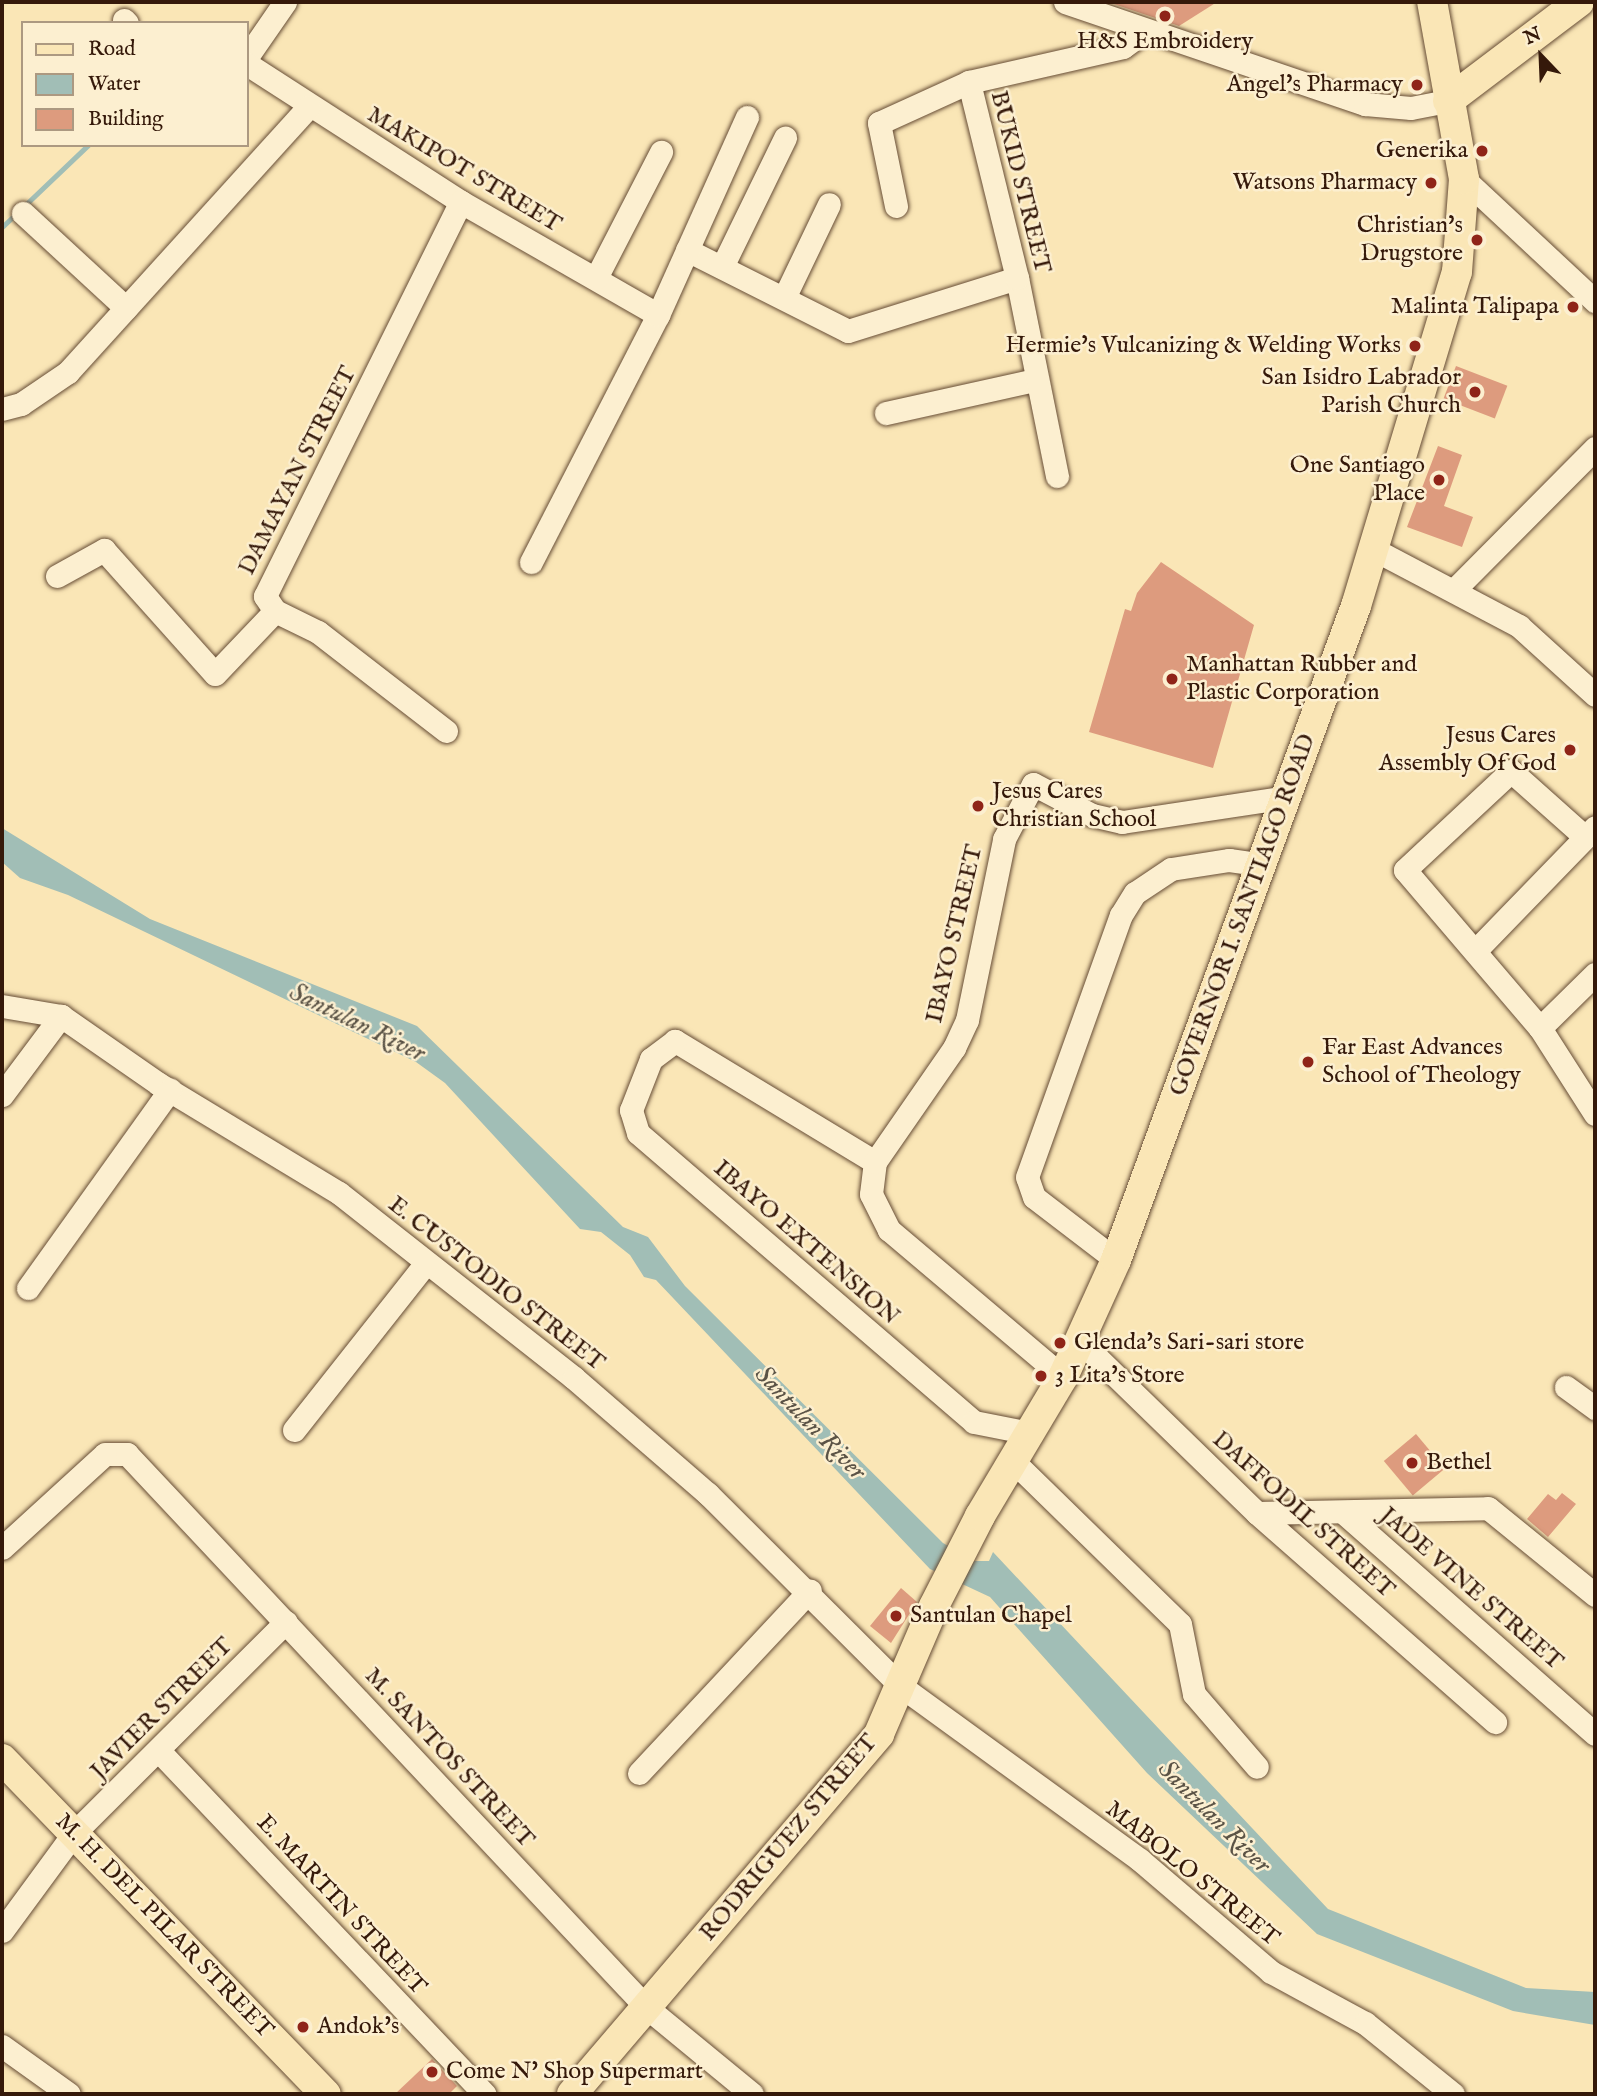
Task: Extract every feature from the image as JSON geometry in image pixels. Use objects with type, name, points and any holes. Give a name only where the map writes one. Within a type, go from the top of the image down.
[{"type":"main road","name":"GOVERNOR I. SANTIAGO ROAD","points":[[980,1516],[1063,1377],[1116,1260],[1264,865],[1375,550],[1457,272],[1464,179],[1432,2]]},
{"type":"main road","points":[[1448,101],[1578,2]]},
{"type":"main road","name":"RODRIGUEZ STREET","points":[[572,2094],[878,1734],[902,1687],[934,1606],[980,1516]]},
{"type":"main road","name":"M. H. DEL PILAR STREET","points":[[2,1759],[326,2094]]},
{"type":"street","points":[[248,56],[285,2]]},
{"type":"street","points":[[1065,2],[1365,104],[1411,108],[1448,101]]},
{"type":"street","name":"BUKID STREET","points":[[1057,476],[1035,380],[1017,278],[969,82],[1123,47],[1145,31]]},
{"type":"street","name":"MAKIPOT STREET","points":[[248,65],[308,107],[461,202],[658,315]]},
{"type":"street","points":[[896,206],[879,123],[969,82]]},
{"type":"street","points":[[2,409],[21,404],[68,372],[308,107]]},
{"type":"street","points":[[531,562],[658,315],[747,117]]},
{"type":"street","points":[[722,267],[785,138]]},
{"type":"street","points":[[596,278],[662,152]]},
{"type":"street","points":[[1464,179],[1595,301]]},
{"type":"street","name":"DAMAYAN STREET","points":[[446,731],[318,632],[275,611],[265,596],[461,202]]},
{"type":"street","points":[[784,298],[829,204]]},
{"type":"street","points":[[23,213],[126,308]]},
{"type":"street","points":[[687,250],[848,331],[1017,278]]},
{"type":"street","points":[[886,413],[1035,380]]},
{"type":"street","points":[[1454,590],[1595,449]]},
{"type":"street","points":[[57,576],[104,550],[215,674],[275,611]]},
{"type":"street","points":[[1375,550],[1519,626],[1595,695]]},
{"type":"street","points":[[1476,950],[1590,832],[1511,771],[1409,861],[1405,870],[1409,879],[1476,950],[1540,1028],[1595,1114]]},
{"type":"street","name":"IBAYO STREET","points":[[875,1162],[954,1048],[967,1020],[1004,839],[1034,784],[1091,815],[1122,822],[1288,797]]},
{"type":"street","points":[[1116,1260],[1034,1197],[1027,1177],[1121,915],[1135,893],[1171,869],[1229,860],[1264,865]]},
{"type":"street","points":[[1540,1028],[1595,974]]},
{"type":"street","name":"E. CUSTODIO STREET","points":[[2,1006],[61,1016],[170,1090],[339,1193],[574,1378],[810,1590],[902,1687]]},
{"type":"street","points":[[2,1095],[61,1016]]},
{"type":"street","name":"IBAYO EXTENSION","points":[[875,1162],[675,1041],[668,1042],[651,1059],[631,1110],[638,1133],[974,1422],[1030,1433]]},
{"type":"street","points":[[28,1288],[170,1090]]},
{"type":"street","points":[[875,1162],[871,1194],[889,1230],[1063,1377]]},
{"type":"street","points":[[294,1430],[426,1263]]},
{"type":"street","name":"DAFFODIL STREET","points":[[1081,1342],[1257,1513],[1494,1722]]},
{"type":"street","points":[[1566,1387],[1595,1408]]},
{"type":"street","name":"M. SANTOS STREET","points":[[2,1548],[116,1450],[127,1454],[646,2007],[752,2094]]},
{"type":"street","points":[[1013,1461],[1180,1624],[1194,1694],[1257,1766]]},
{"type":"street","points":[[1257,1513],[1488,1508],[1595,1595]]},
{"type":"street","name":"JADE VINE STREET","points":[[1343,1512],[1595,1734]]},
{"type":"street","points":[[639,1773],[810,1590]]},
{"type":"street","name":"JAVIER STREET","points":[[2,1931],[75,1833],[286,1622]]},
{"type":"street","name":"MABOLO STREET","points":[[902,1687],[1140,1860],[1270,1972],[1365,2023],[1453,2094]]},
{"type":"street","name":"E. MARTIN STREET","points":[[159,1751],[484,2094]]},
{"type":"street","points":[[2,2046],[69,2094]]},
{"type":"water","name":"Santulan River","points":[[2,828],[150,919],[417,1026],[623,1227],[648,1237],[685,1286],[943,1543],[974,1561],[989,1561],[993,1552],[1328,1909],[1526,1988],[1595,1992],[1595,2025],[1513,2011],[1317,1934],[1147,1773],[990,1597],[930,1569],[656,1280],[644,1277],[630,1255],[601,1232],[580,1229],[445,1083],[416,1062],[68,895],[20,878],[2,862]]},
{"type":"building","name":"H&S Embroidery","points":[[1108,2],[1217,2],[1179,26]]},
{"type":"building","name":"San Isidro Labrador Parish Church","points":[[1456,366],[1507,386],[1495,418],[1443,399]]},
{"type":"building","name":"One Santiago Place","points":[[1438,446],[1462,455],[1444,506],[1473,517],[1462,547],[1407,527]]},
{"type":"building","name":"Manhattan Rubber and Plastic Corporation","points":[[1161,562],[1254,625],[1213,768],[1089,732],[1125,609],[1131,611],[1137,593]]},
{"type":"building","name":"Bethel","points":[[1416,1434],[1445,1468],[1413,1495],[1384,1461]]},
{"type":"building","points":[[1562,1493],[1576,1504],[1548,1537],[1527,1519],[1548,1494],[1556,1500]]},
{"type":"building","name":"Santulan Chapel","points":[[901,1588],[917,1602],[891,1643],[870,1626]]},
{"type":"building","name":"Come N' Shop Supermart","points":[[432,2059],[457,2086],[449,2094],[395,2094]]},
{"type":"waterway","points":[[2,227],[86,147]]},
{"type":"place","name":"H&S Embroidery","points":[[1165,16]]},
{"type":"place","name":"Angel's Pharmacy","points":[[1417,85]]},
{"type":"place","name":"Generika","points":[[1482,151]]},
{"type":"place","name":"Watsons Pharmacy","points":[[1431,183]]},
{"type":"place","name":"Christian's Drugstore","points":[[1477,240]]},
{"type":"place","name":"Malinta Talipapa","points":[[1573,307]]},
{"type":"place","name":"Hermie's Vulcanizing & Welding Works","points":[[1415,346]]},
{"type":"place","name":"San Isidro Labrador Parish Church","points":[[1475,392]]},
{"type":"place","name":"One Santiago Place","points":[[1439,480]]},
{"type":"place","name":"Manhattan Rubber and Plastic Corporation","points":[[1172,679]]},
{"type":"place","name":"Jesus Cares Assembly Of God","points":[[1570,750]]},
{"type":"place","name":"Jesus Cares Christian School","points":[[978,806]]},
{"type":"place","name":"Far East Advances School of Theology","points":[[1308,1062]]},
{"type":"place","name":"Glenda's Sari-sari store","points":[[1060,1343]]},
{"type":"place","name":"3 Lita's Store","points":[[1041,1376]]},
{"type":"place","name":"Bethel","points":[[1412,1463]]},
{"type":"place","name":"Santulan Chapel","points":[[896,1616]]},
{"type":"place","name":"Andok's","points":[[303,2027]]},
{"type":"place","name":"Come N' Shop Supermart","points":[[432,2072]]}]
